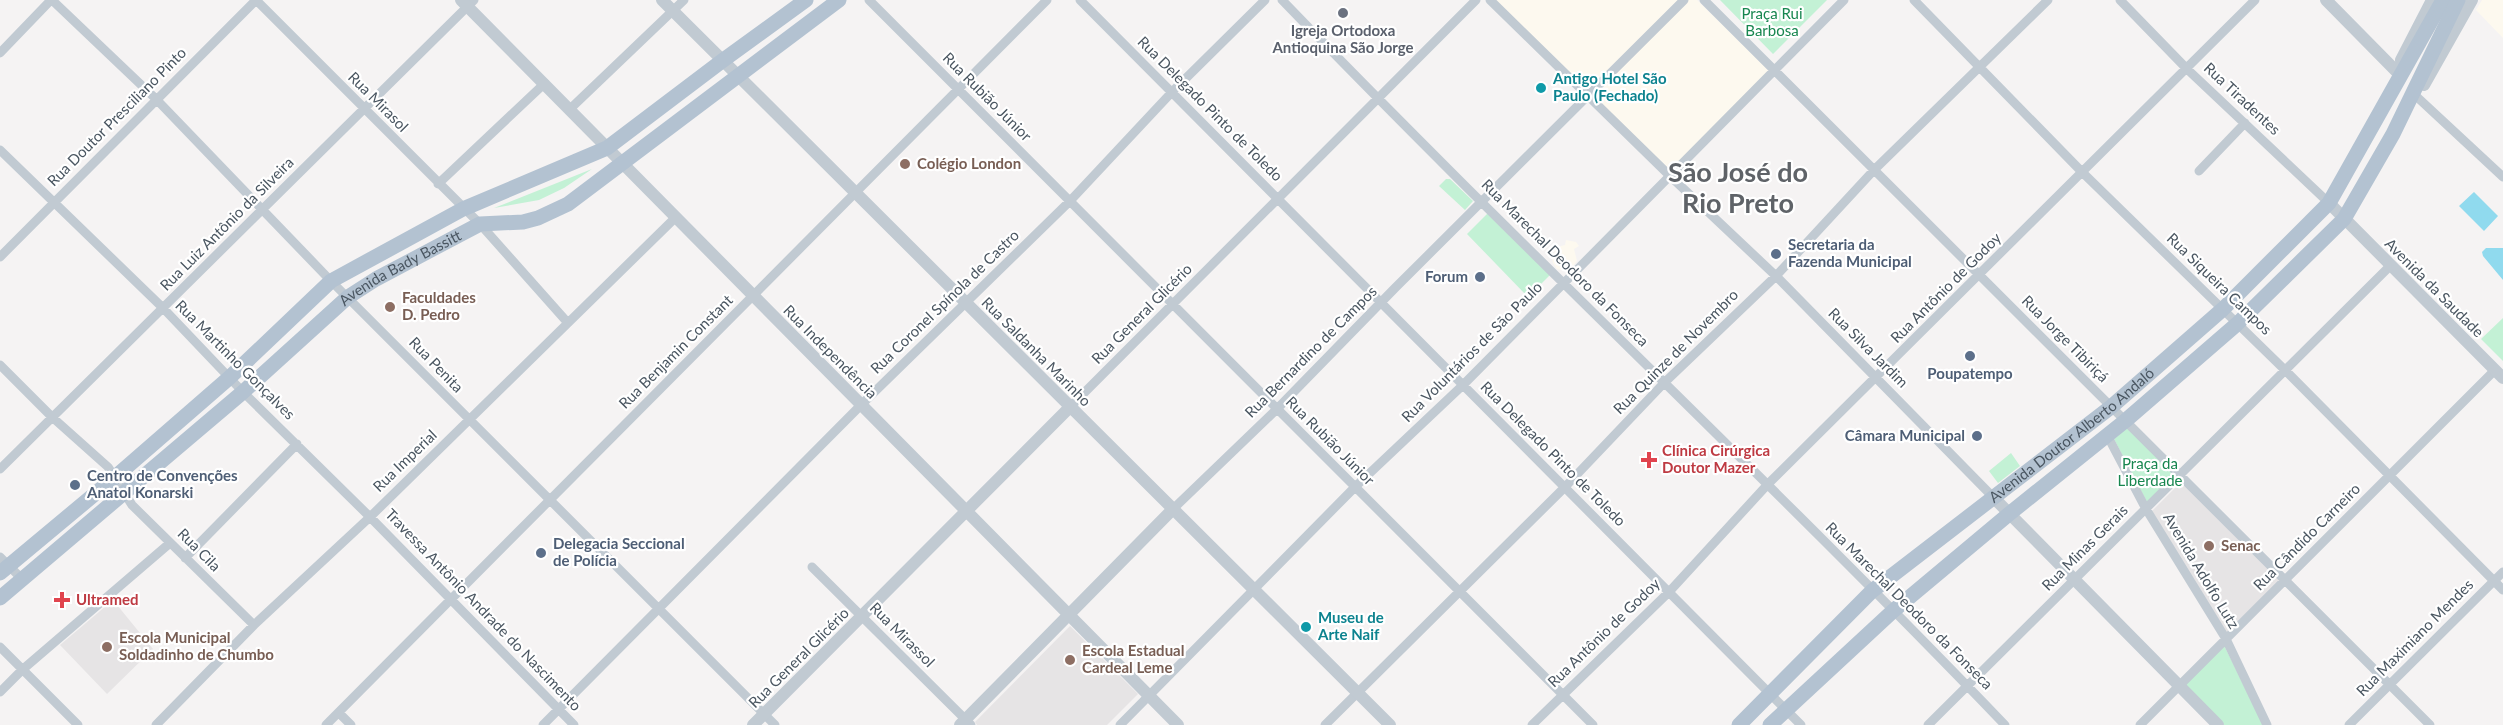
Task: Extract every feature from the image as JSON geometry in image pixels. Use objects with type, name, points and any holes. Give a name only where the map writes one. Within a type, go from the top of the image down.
[{"type":"main road","name":"Avenida Bady Bassitt","points":[[3,565],[114,478],[229,378],[331,281],[463,209],[607,148],[806,0]]},
{"type":"main road","name":"Avenida Bady Bassitt","points":[[0,598],[124,495],[348,297],[376,279],[480,224],[523,222],[538,218],[568,204],[839,0]]},
{"type":"main road","name":"Avenida Doutor Alberto Andaló","points":[[1739,725],[1872,591],[2111,407],[2223,309],[2329,203],[2374,120],[2457,0]]},
{"type":"main road","name":"Avenida Doutor Alberto Andaló","points":[[1770,725],[1893,610],[2125,421],[2237,324],[2344,219],[2393,134],[2457,0]]},
{"type":"street","points":[[0,53],[52,0]]},
{"type":"street","name":"Rua Penita","points":[[52,0],[156,99],[331,281],[775,725]]},
{"type":"street","name":"Rua Doutor Presciliano Pinto","points":[[0,257],[256,0]]},
{"type":"street","name":"Rua Mirasol","points":[[256,0],[480,224],[568,323]]},
{"type":"street","name":"Rua Saldanha Marinho","points":[[662,0],[1390,725]]},
{"type":"street","points":[[570,109],[684,0]]},
{"type":"street","name":"Rua Rubião Júnior","points":[[869,0],[1593,725]]},
{"type":"street","name":"Rua Benjamin Constant","points":[[326,725],[1047,0]]},
{"type":"street","name":"Rua Delegado Pinto de Toledo","points":[[1080,0],[1801,725]]},
{"type":"street","name":"Rua Coronel Spínola de Castro","points":[[543,725],[861,405],[1070,201],[1172,93],[1265,0]]},
{"type":"street","name":"Rua Marechal Deodoro da Fonseca","points":[[1282,0],[1377,98],[1768,484],[2005,725]]},
{"type":"street","name":"Rua General Glicério","points":[[753,725],[1476,0]]},
{"type":"street","name":"Rua Silva Jardim","points":[[1490,0],[1587,97],[1776,276],[2218,725]]},
{"type":"street","name":"Rua Bernardino de Campos","points":[[966,723],[1173,509],[1277,409],[1684,0]]},
{"type":"street","name":"Rua Jorge Tibiriçá","points":[[1704,0],[1773,72],[1980,275],[2430,725]]},
{"type":"street","name":"Rua Voluntários de São Paulo","points":[[1119,725],[1355,487],[1463,385],[1844,0]]},
{"type":"street","name":"Rua Siqueira Campos","points":[[1914,0],[2082,172],[2285,370],[2503,590]]},
{"type":"street","name":"Rua Quinze de Novembro","points":[[1325,725],[1564,488],[1664,383],[1776,276],[1874,170],[1981,68],[2048,0]]},
{"type":"street","name":"Rua Tiradentes","points":[[2120,0],[2187,69],[2344,219]]},
{"type":"street","name":"Rua Antônio de Godoy","points":[[1532,725],[1669,592],[1768,484],[2255,0]]},
{"type":"street","points":[[2326,0],[2396,71]]},
{"type":"street","name":"Avenida Doutor Alberto Andaló","points":[[2374,120],[2432,0]]},
{"type":"street","name":"Avenida Doutor Alberto Andaló","points":[[2393,134],[2417,97],[2457,0]]},
{"type":"street","name":"Rua Luiz Antônio da Silveira","points":[[0,469],[468,2]]},
{"type":"street","name":"Rua Independência","points":[[468,2],[675,218],[1178,725]]},
{"type":"street","points":[[438,184],[545,83]]},
{"type":"street","points":[[2417,97],[2503,177]]},
{"type":"street","points":[[2199,171],[2245,123]]},
{"type":"street","name":"Rua Martinho Gonçalves","points":[[0,150],[163,308],[229,378],[370,517]]},
{"type":"street","name":"Rua Imperial","points":[[156,725],[254,625],[370,517],[675,218]]},
{"type":"street","name":"Avenida da Saudade","points":[[2344,219],[2499,374]]},
{"type":"street","name":"Rua Minas Gerais","points":[[1928,725],[2391,265]]},
{"type":"street","name":"Rua Cila","points":[[0,365],[52,417],[108,467],[124,495],[254,625]]},
{"type":"street","name":"Rua Cândido Carneiro","points":[[2140,725],[2389,476],[2499,374]]},
{"type":"street","name":"Avenida Adolfo Lutz","points":[[2107,435],[2146,509],[2226,639],[2268,725]]},
{"type":"street","points":[[185,558],[297,444]]},
{"type":"street","name":"Travessa Antônio Andrade do Nascimento","points":[[370,517],[574,725]]},
{"type":"street","points":[[0,692],[22,670],[170,543]]},
{"type":"street","points":[[3,565],[23,580]]},
{"type":"street","name":"Rua Mirassol","points":[[812,567],[966,723]]},
{"type":"street","name":"Rua Maximiano Mendes","points":[[2349,725],[2503,572]]},
{"type":"street","points":[[0,647],[78,725]]},
{"type":"street","points":[[339,713],[351,725]]},
{"type":"shaded area","points":[[1494,0],[1697,0],[1771,73],[1670,175]]},
{"type":"shaded area","points":[[2482,0],[2503,0],[2503,38],[2476,10]]},
{"type":"shaded area","points":[[1566,240],[1576,242],[1579,246],[1574,249],[1577,261],[1568,272],[1557,269],[1552,257],[1557,247],[1565,245]]},
{"type":"shaded area","name":"Senac","points":[[2183,480],[2281,580],[2224,635],[2151,512]]},
{"type":"shaded area","name":"Escola Municipal Soldadinho de Chumbo","points":[[113,600],[153,649],[107,694],[60,645]]},
{"type":"shaded area","name":"Escola Estadual Cardeal Leme","points":[[1070,626],[1138,694],[1107,725],[977,725],[975,722]]},
{"type":"green space","name":"Praça Rui Barbosa","points":[[1720,0],[1827,0],[1773,54]]},
{"type":"green space","points":[[592,169],[564,188],[539,200],[494,208]]},
{"type":"green space","points":[[1446,179],[1450,179],[1473,201],[1465,210],[1439,186]]},
{"type":"green space","points":[[1488,213],[1550,275],[1528,297],[1467,234]]},
{"type":"green space","points":[[2503,318],[2503,361],[2481,339]]},
{"type":"green space","name":"Praça da Liberdade","points":[[2128,427],[2174,475],[2147,502],[2114,439]]},
{"type":"green space","points":[[2011,453],[2020,466],[1998,483],[1989,471]]},
{"type":"green space","points":[[2223,643],[2263,725],[2224,725],[2185,684]]},
{"type":"water","points":[[2474,192],[2498,216],[2484,231],[2459,206]]},
{"type":"water","points":[[2486,248],[2503,248],[2503,280],[2483,256],[2482,252]]},
{"type":"place","name":"Igreja Ortodoxa Antioquina São Jorge","points":[[1343,13]]},
{"type":"place","name":"Antigo Hotel São Paulo (Fechado)","points":[[1541,88]]},
{"type":"place","name":"Colégio London","points":[[905,164]]},
{"type":"place","name":"Secretaria da Fazenda Municipal","points":[[1776,254]]},
{"type":"place","name":"Forum","points":[[1480,277]]},
{"type":"place","name":"Faculdades D. Pedro","points":[[390,307]]},
{"type":"place","name":"Poupatempo","points":[[1970,356]]},
{"type":"place","name":"Câmara Municipal","points":[[1977,436]]},
{"type":"place","name":"Clínica Cirúrgica Doutor Mazer","points":[[1649,460]]},
{"type":"place","name":"Centro de Convenções Anatol Konarski","points":[[75,485]]},
{"type":"place","name":"Senac","points":[[2209,546]]},
{"type":"place","name":"Delegacia Seccional de Polícia","points":[[541,553]]},
{"type":"place","name":"Ultramed","points":[[62,600]]},
{"type":"place","name":"Museu de Arte Naif","points":[[1306,627]]},
{"type":"place","name":"Escola Municipal Soldadinho de Chumbo","points":[[107,647]]},
{"type":"place","name":"Escola Estadual Cardeal Leme","points":[[1070,660]]},
{"type":"district","name":"São José do Rio Preto","points":[[1738,188]]}]
